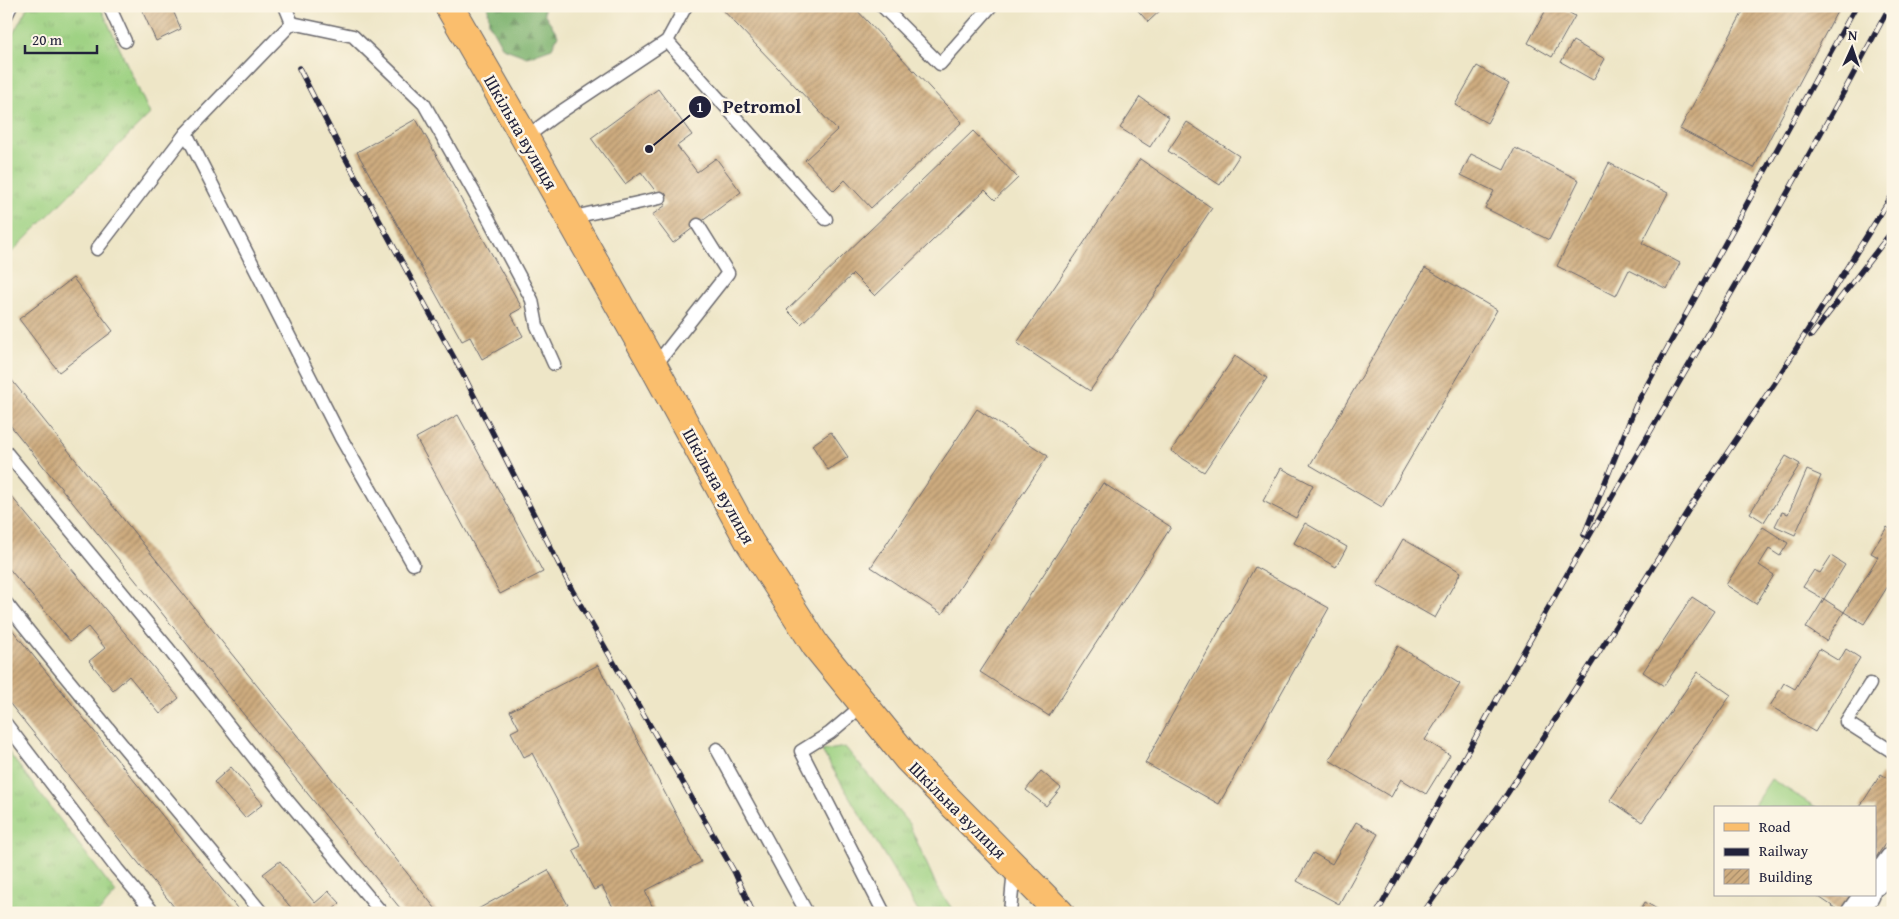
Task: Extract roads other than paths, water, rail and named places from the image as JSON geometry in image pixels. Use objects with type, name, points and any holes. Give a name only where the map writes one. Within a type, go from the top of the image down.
[{"type":"main road","name":"Шкільна вулиця","points":[[449,6],[654,367],[749,542],[816,646],[908,759],[1060,913]]},
{"type":"street","points":[[1876,882],[1893,859]]},
{"type":"street","points":[[1854,913],[1866,896]]},
{"type":"lane","points":[[6,16],[11,6]]},
{"type":"lane","points":[[109,6],[125,41]]},
{"type":"lane","points":[[285,6],[292,23]]},
{"type":"lane","points":[[525,138],[553,117],[667,41],[686,6]]},
{"type":"lane","points":[[882,6],[940,64],[990,6]]},
{"type":"lane","points":[[98,249],[186,133],[292,23]]},
{"type":"lane","points":[[292,23],[353,36],[424,104],[532,300],[537,326],[554,364]]},
{"type":"lane","points":[[667,41],[826,219]]},
{"type":"lane","points":[[186,133],[341,438],[414,564]]},
{"type":"lane","points":[[569,218],[660,198]]},
{"type":"lane","points":[[654,367],[728,273],[698,226]]},
{"type":"lane","points":[[6,452],[167,647],[288,801],[382,913]]},
{"type":"lane","points":[[6,603],[111,734],[262,913]]},
{"type":"lane","points":[[1870,684],[1846,722],[1893,752]]},
{"type":"lane","points":[[863,705],[830,733],[800,751],[884,913]]},
{"type":"lane","points":[[6,724],[154,913]]},
{"type":"lane","points":[[717,749],[807,913]]},
{"type":"lane","points":[[1010,913],[1014,866]]},
{"type":"railway","points":[[1584,535],[1636,405],[1856,6]]},
{"type":"railway","points":[[1377,913],[1570,569],[1744,271],[1890,6]]},
{"type":"railway","points":[[299,68],[340,148],[465,378],[572,590],[735,873],[753,913]]},
{"type":"railway","points":[[1423,913],[1507,794],[1689,509],[1774,384],[1893,194]]},
{"type":"railway","points":[[1811,336],[1893,230]]},
{"type":"place","name":"Petromol","points":[[649,149]]}]
